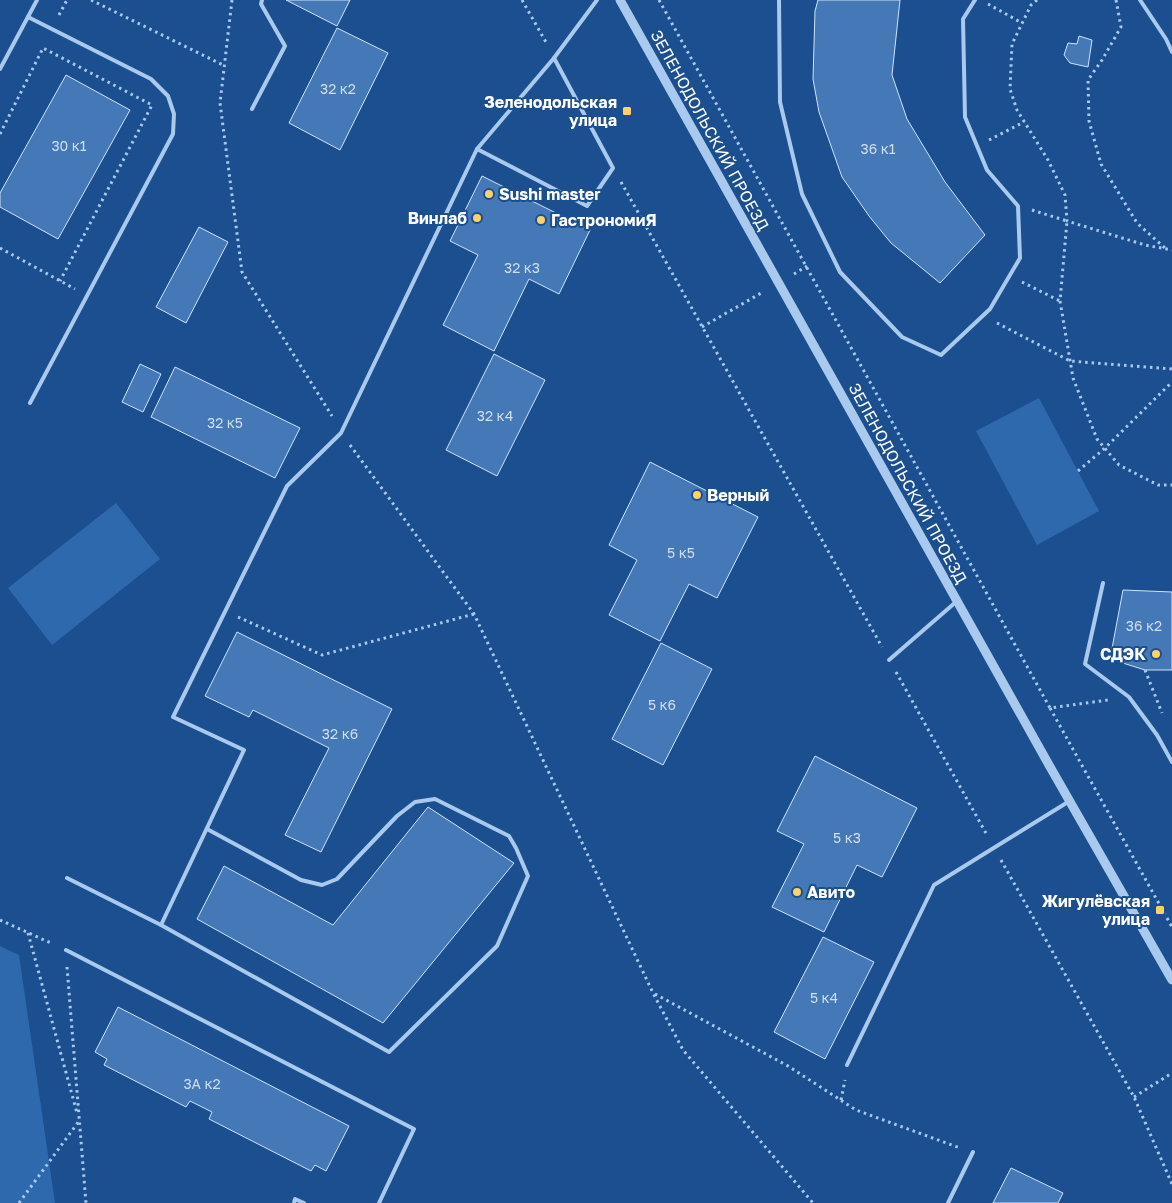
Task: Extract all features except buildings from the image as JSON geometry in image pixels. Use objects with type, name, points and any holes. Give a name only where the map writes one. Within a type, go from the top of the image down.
[{"type":"street","name":"ЗЕЛЕНОДОЛЬСКИЙ ПРОЕЗД","points":[[620,0],[1172,980]]},
{"type":"lane","points":[[0,69],[37,0]]},
{"type":"lane","points":[[252,109],[285,46],[261,4],[262,0]]},
{"type":"lane","points":[[161,925],[244,750],[173,717],[287,486],[342,433],[477,149],[554,58],[597,0]]},
{"type":"lane","points":[[779,0],[780,102],[802,194],[840,272],[902,337],[941,355],[990,309],[1020,258],[1018,206],[987,170],[965,117],[963,19],[976,0]]},
{"type":"lane","points":[[1140,0],[1166,39],[1172,52]]},
{"type":"lane","points":[[28,17],[151,79],[168,96],[174,114],[173,134],[30,404]]},
{"type":"lane","points":[[477,149],[588,206],[613,168],[554,58]]},
{"type":"lane","points":[[1103,583],[1085,664],[1129,697],[1157,735],[1172,762]]},
{"type":"lane","points":[[889,660],[957,601]]},
{"type":"lane","points":[[67,878],[161,925],[389,1052],[497,946],[528,876],[509,836],[435,799],[415,802],[409,806],[397,816],[337,879],[322,885],[301,880],[207,829]]},
{"type":"lane","points":[[848,1065],[934,885],[1070,801]]},
{"type":"lane","points":[[66,950],[414,1129],[379,1203]]},
{"type":"lane","points":[[948,1203],[973,1152]]},
{"type":"lane","points":[[294,1203],[296,1199],[304,1203]]},
{"type":"path","points":[[91,0],[225,66]]},
{"type":"path","points":[[232,0],[220,103],[242,272],[342,433],[474,614],[653,993],[683,1050],[814,1203]]},
{"type":"path","points":[[522,0],[554,58]]},
{"type":"path","points":[[659,0],[1172,927]]},
{"type":"path","points":[[980,0],[1022,23]]},
{"type":"path","points":[[1037,0],[1032,5],[1012,44],[1010,89],[1017,110],[1048,160],[1065,195],[1067,222],[1060,301],[1073,378],[1096,439],[1119,465],[1158,486],[1172,485]]},
{"type":"path","points":[[1116,0],[1121,26],[1102,60],[1088,80],[1089,121],[1101,164],[1137,223],[1167,249]]},
{"type":"path","points":[[0,134],[43,48],[152,105],[60,281],[0,248]]},
{"type":"path","points":[[977,146],[1024,122]]},
{"type":"path","points":[[1018,206],[1145,245],[1172,250]]},
{"type":"path","points":[[702,327],[807,266]]},
{"type":"path","points":[[1010,275],[1060,301]]},
{"type":"path","points":[[983,316],[1070,361],[1172,369]]},
{"type":"path","points":[[1078,471],[1172,382]]},
{"type":"path","points":[[225,611],[322,655],[474,614]]},
{"type":"path","points":[[1145,670],[1165,722]]},
{"type":"path","points":[[1050,708],[1129,697]]},
{"type":"path","points":[[0,920],[66,950],[86,1203]]},
{"type":"path","points":[[28,932],[80,1121]]},
{"type":"path","points":[[653,993],[788,1066],[856,1110],[973,1152]]},
{"type":"path","points":[[841,1100],[848,1065]]},
{"type":"path","points":[[1134,1097],[1172,1073]]},
{"type":"path","points":[[19,1203],[80,1121]]},
{"type":"shaded area","points":[[1039,398],[1099,511],[1037,545],[976,431]]},
{"type":"shaded area","points":[[116,503],[160,559],[52,645],[8,588]]},
{"type":"shaded area","points":[[0,946],[19,955],[55,1203],[0,1203]]},
{"type":"place","name":"Зеленодольская улица","points":[[627,111]]},
{"type":"place","name":"Sushi master","points":[[489,194]]},
{"type":"place","name":"Винлаб","points":[[477,218]]},
{"type":"place","name":"ГастрономиЯ","points":[[541,220]]},
{"type":"place","name":"Верный","points":[[697,495]]},
{"type":"place","name":"СДЭК","points":[[1156,654]]},
{"type":"place","name":"Авито","points":[[797,892]]},
{"type":"place","name":"Жигулёвская улица","points":[[1160,910]]}]
